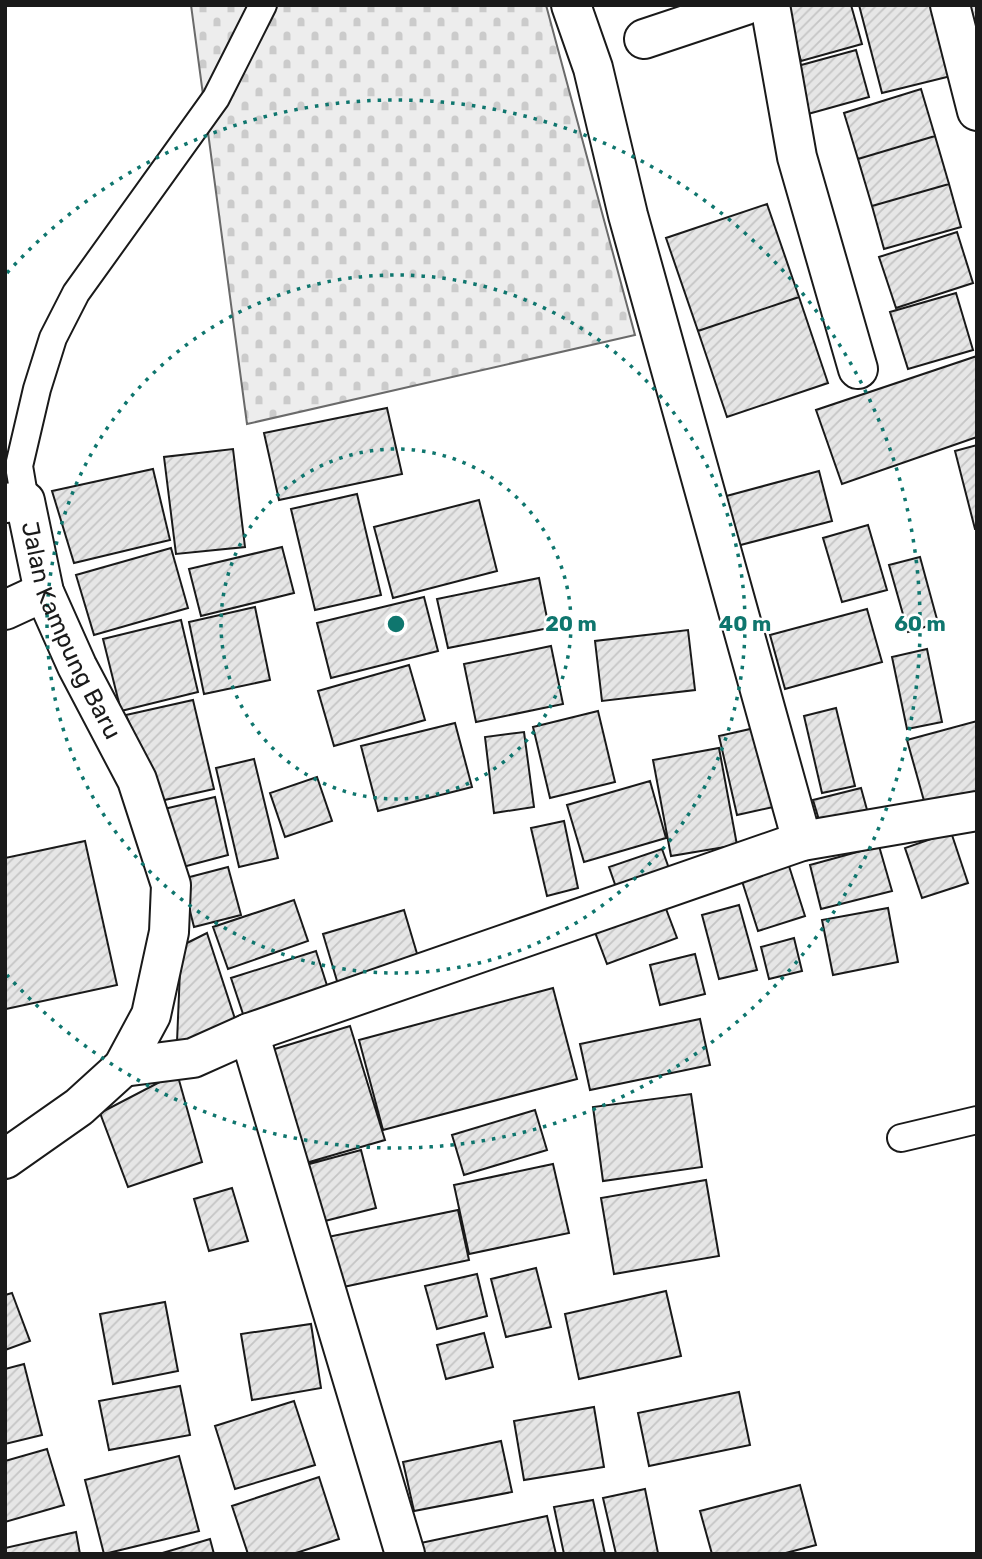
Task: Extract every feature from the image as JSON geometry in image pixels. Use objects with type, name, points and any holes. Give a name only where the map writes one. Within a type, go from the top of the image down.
[{"type":"street","points":[[571,5],[593,68],[628,215],[802,841]]},
{"type":"street","points":[[644,39],[746,5]]},
{"type":"street","points":[[770,5],[797,157],[858,369]]},
{"type":"street","points":[[950,5],[977,111]]},
{"type":"street","name":"Jalan Kampung Baru","points":[[5,1159],[79,1107],[123,1067],[151,1015],[169,932],[171,885],[137,780],[77,666],[44,592],[15,502]]},
{"type":"street","points":[[5,610],[44,592]]},
{"type":"street","points":[[123,1067],[193,1058],[249,1032],[802,841],[977,811]]},
{"type":"street","points":[[249,1032],[405,1554]]},
{"type":"lane","name":"Jalan Kampung Baru","points":[[15,502],[19,466],[37,389],[53,338],[76,293],[216,98],[263,5]]},
{"type":"lane","points":[[901,1138],[977,1120]]},
{"type":"green space","points":[[191,5],[546,5],[635,335],[247,424]]},
{"type":"building","points":[[795,5],[851,5],[862,44],[801,61],[785,8]]},
{"type":"building","points":[[859,5],[933,5],[951,76],[882,93]]},
{"type":"building","points":[[961,5],[977,5],[977,69]]},
{"type":"building","points":[[856,50],[869,97],[808,114],[794,67]]},
{"type":"building","points":[[921,89],[935,136],[858,159],[844,113]]},
{"type":"building","points":[[935,136],[949,184],[872,206],[858,159]]},
{"type":"building","points":[[949,184],[961,227],[884,249],[872,206]]},
{"type":"building","points":[[767,204],[799,297],[698,331],[666,238]]},
{"type":"building","points":[[957,232],[973,283],[896,308],[879,257]]},
{"type":"building","points":[[956,293],[973,350],[908,369],[890,312]]},
{"type":"building","points":[[799,297],[828,383],[727,417],[698,331]]},
{"type":"building","points":[[977,356],[977,437],[842,484],[816,410]]},
{"type":"building","points":[[387,408],[402,474],[279,500],[264,433]]},
{"type":"building","points":[[977,445],[977,529],[975,529],[955,451]]},
{"type":"building","points":[[233,449],[245,547],[176,554],[164,457]]},
{"type":"building","points":[[153,469],[170,540],[74,563],[52,491]]},
{"type":"building","points":[[819,471],[832,521],[733,547],[719,498]]},
{"type":"building","points":[[357,494],[381,595],[315,610],[291,509]]},
{"type":"building","points":[[479,500],[497,571],[393,598],[374,527]]},
{"type":"building","points":[[868,525],[887,590],[842,602],[823,538]]},
{"type":"building","points":[[282,547],[294,593],[201,616],[189,569]]},
{"type":"building","points":[[171,548],[188,608],[94,635],[76,575]]},
{"type":"building","points":[[920,557],[938,623],[908,632],[889,565]]},
{"type":"building","points":[[539,578],[549,628],[448,648],[437,599]]},
{"type":"building","points":[[424,597],[438,651],[331,678],[317,623]]},
{"type":"building","points":[[255,607],[270,680],[204,694],[189,622]]},
{"type":"building","points":[[867,609],[882,662],[785,689],[770,635]]},
{"type":"building","points":[[181,620],[198,692],[121,711],[103,639]]},
{"type":"building","points":[[688,630],[695,690],[602,701],[595,641]]},
{"type":"building","points":[[551,646],[563,704],[476,722],[464,664]]},
{"type":"building","points":[[927,649],[942,722],[907,729],[892,657]]},
{"type":"building","points":[[409,665],[425,720],[334,746],[318,691]]},
{"type":"building","points":[[193,700],[214,789],[160,801],[126,715]]},
{"type":"building","points":[[836,708],[855,786],[822,793],[804,716]]},
{"type":"building","points":[[598,711],[615,782],[550,798],[533,727]]},
{"type":"building","points":[[977,721],[977,794],[926,808],[907,740]]},
{"type":"building","points":[[455,723],[472,787],[378,811],[361,746]]},
{"type":"building","points":[[768,725],[787,804],[737,815],[719,736]]},
{"type":"building","points":[[524,732],[534,807],[494,813],[485,737]]},
{"type":"building","points":[[719,748],[737,845],[671,856],[653,760]]},
{"type":"building","points":[[254,759],[278,858],[239,867],[216,768]]},
{"type":"building","points":[[317,777],[332,821],[285,837],[270,793]]},
{"type":"building","points":[[650,781],[666,838],[584,862],[567,805]]},
{"type":"building","points":[[861,788],[869,817],[822,830],[813,800]]},
{"type":"building","points":[[215,797],[228,855],[179,868],[164,809]]},
{"type":"building","points":[[564,821],[578,888],[547,896],[531,828]]},
{"type":"building","points":[[951,832],[968,883],[922,898],[905,848]]},
{"type":"building","points":[[85,841],[117,985],[6,1009],[5,858]]},
{"type":"building","points":[[879,846],[892,891],[821,909],[810,865]]},
{"type":"building","points":[[662,849],[671,874],[618,893],[609,867]]},
{"type":"building","points":[[788,863],[805,916],[758,931],[741,878]]},
{"type":"building","points":[[228,867],[241,915],[194,927],[182,879]]},
{"type":"building","points":[[660,893],[677,938],[607,964],[590,919]]},
{"type":"building","points":[[294,900],[308,941],[228,969],[213,927]]},
{"type":"building","points":[[739,905],[757,970],[719,979],[702,915]]},
{"type":"building","points":[[888,908],[898,962],[833,975],[822,920]]},
{"type":"building","points":[[404,910],[421,967],[340,991],[323,934]]},
{"type":"building","points":[[207,933],[238,1028],[177,1042],[181,946]]},
{"type":"building","points":[[794,938],[802,971],[769,979],[761,947]]},
{"type":"building","points":[[316,951],[331,998],[247,1026],[231,978]]},
{"type":"building","points":[[695,954],[705,994],[660,1005],[650,965]]},
{"type":"building","points":[[553,988],[577,1079],[383,1130],[359,1040]]},
{"type":"building","points":[[700,1019],[710,1065],[590,1090],[580,1044]]},
{"type":"building","points":[[350,1026],[385,1140],[299,1165],[265,1052]]},
{"type":"building","points":[[177,1073],[202,1162],[128,1187],[100,1113]]},
{"type":"building","points":[[691,1094],[702,1167],[603,1181],[593,1107]]},
{"type":"building","points":[[535,1110],[547,1150],[464,1175],[452,1135]]},
{"type":"building","points":[[361,1150],[376,1208],[317,1223],[302,1166]]},
{"type":"building","points":[[553,1164],[569,1233],[469,1254],[454,1185]]},
{"type":"building","points":[[706,1180],[719,1256],[614,1274],[601,1198]]},
{"type":"building","points":[[232,1188],[248,1241],[209,1251],[194,1199]]},
{"type":"building","points":[[458,1210],[469,1260],[334,1289],[323,1238]]},
{"type":"building","points":[[536,1268],[551,1327],[506,1337],[491,1279]]},
{"type":"building","points":[[477,1274],[487,1316],[437,1329],[425,1286]]},
{"type":"building","points":[[666,1291],[681,1356],[579,1379],[565,1314]]},
{"type":"building","points":[[12,1293],[30,1341],[5,1350],[5,1295]]},
{"type":"building","points":[[165,1302],[178,1371],[113,1384],[100,1314]]},
{"type":"building","points":[[311,1324],[321,1388],[252,1400],[241,1334]]},
{"type":"building","points":[[484,1333],[493,1367],[446,1379],[437,1345]]},
{"type":"building","points":[[24,1364],[42,1435],[5,1444],[5,1369]]},
{"type":"building","points":[[180,1386],[190,1435],[109,1450],[99,1401]]},
{"type":"building","points":[[739,1392],[750,1445],[649,1466],[638,1413]]},
{"type":"building","points":[[294,1401],[315,1465],[235,1489],[215,1426]]},
{"type":"building","points":[[594,1407],[604,1467],[524,1480],[514,1421]]},
{"type":"building","points":[[501,1441],[512,1492],[414,1511],[403,1462]]},
{"type":"building","points":[[47,1449],[64,1505],[5,1522],[5,1461]]},
{"type":"building","points":[[179,1456],[199,1531],[104,1554],[85,1480]]},
{"type":"building","points":[[319,1477],[339,1539],[293,1554],[248,1554],[232,1506]]},
{"type":"building","points":[[800,1485],[816,1545],[782,1554],[712,1554],[700,1511]]},
{"type":"building","points":[[645,1489],[658,1553],[616,1554],[603,1498]]},
{"type":"building","points":[[593,1500],[605,1554],[564,1554],[554,1507]]},
{"type":"building","points":[[547,1516],[556,1554],[418,1554],[416,1544]]},
{"type":"building","points":[[76,1532],[80,1554],[5,1554],[5,1548]]},
{"type":"building","points":[[210,1539],[214,1554],[159,1554]]}]
